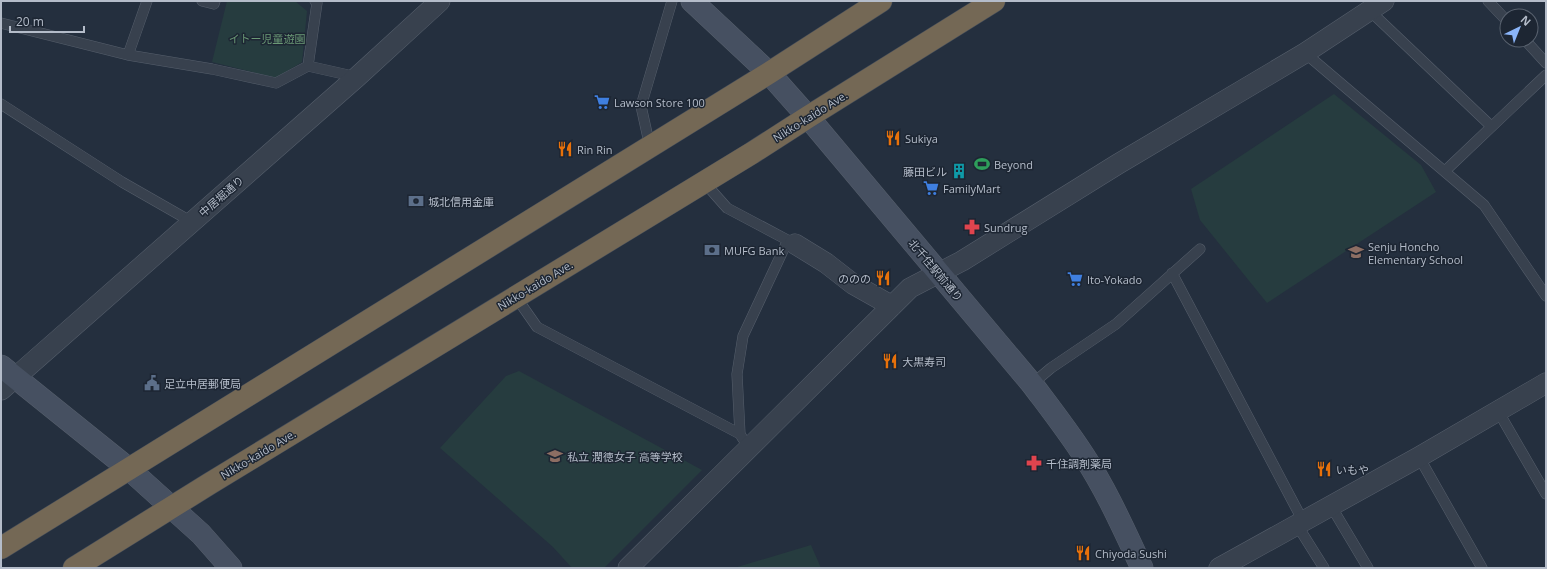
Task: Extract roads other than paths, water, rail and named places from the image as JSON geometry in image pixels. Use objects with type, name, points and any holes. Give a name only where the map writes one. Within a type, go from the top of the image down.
[{"type":"highway","points":[[1,548],[650,147],[881,1]]},
{"type":"highway","name":"Nikko-kaido Ave.","points":[[74,568],[704,182],[994,1]]},
{"type":"street","name":"中居堀通り","points":[[6,378],[192,222],[357,77],[440,1]]},
{"type":"street","name":"北千住駅前通り","points":[[692,1],[769,73],[808,117],[1032,384],[1085,457],[1109,499],[1142,568]]},
{"type":"street","points":[[628,568],[745,441],[910,288],[938,272],[962,261],[1118,164],[1305,53],[1377,6]]},
{"type":"street","points":[[791,242],[826,263],[854,284],[892,306]]},
{"type":"street","points":[[6,378],[129,469],[201,534],[231,568]]},
{"type":"street","points":[[1219,568],[1419,457],[1546,384]]},
{"type":"lane","points":[[128,55],[147,1]]},
{"type":"lane","points":[[202,1],[214,4],[215,1]]},
{"type":"lane","points":[[308,66],[317,3],[315,1]]},
{"type":"lane","points":[[650,147],[642,106],[672,1]]},
{"type":"lane","points":[[1488,1],[1499,13]]},
{"type":"lane","points":[[1377,6],[1492,126]]},
{"type":"lane","points":[[1,23],[128,55],[212,69],[276,83],[308,66],[357,77]]},
{"type":"lane","points":[[1532,48],[1546,63]]},
{"type":"lane","points":[[1305,53],[1484,204],[1546,296]]},
{"type":"lane","points":[[1445,171],[1546,75]]},
{"type":"lane","points":[[1,104],[122,182],[192,222]]},
{"type":"lane","points":[[704,182],[727,208],[791,242],[743,336],[737,374],[745,441]]},
{"type":"lane","points":[[1032,384],[1051,368],[1116,324],[1200,248]]},
{"type":"lane","points":[[1172,273],[1324,568]]},
{"type":"lane","points":[[516,297],[537,327],[745,441]]},
{"type":"lane","points":[[1498,411],[1546,494]]},
{"type":"lane","points":[[1419,457],[1482,568]]},
{"type":"lane","points":[[1331,506],[1368,568]]},
{"type":"place","name":"Lawson Store 100","points":[[602,102]]},
{"type":"place","name":"Sukiya","points":[[893,138]]},
{"type":"place","name":"Rin Rin","points":[[565,149]]},
{"type":"place","name":"Beyond","points":[[982,164]]},
{"type":"place","name":"藤田ビル","points":[[959,171]]},
{"type":"place","name":"FamilyMart","points":[[931,188]]},
{"type":"place","name":"城北信用金庫","points":[[416,201]]},
{"type":"place","name":"Sundrug","points":[[972,227]]},
{"type":"place","name":"MUFG Bank","points":[[712,250]]},
{"type":"place","name":"Senju Honcho Elementary School","points":[[1356,252]]},
{"type":"place","name":"ののの","points":[[883,278]]},
{"type":"place","name":"Ito-Yokado","points":[[1075,279]]},
{"type":"place","name":"大黒寿司","points":[[890,361]]},
{"type":"place","name":"足立中居郵便局","points":[[152,383]]},
{"type":"place","name":"私立 潤徳女子 高等学校","points":[[555,456]]},
{"type":"place","name":"千住調剤薬局","points":[[1034,463]]},
{"type":"place","name":"いもや","points":[[1324,469]]},
{"type":"place","name":"Chiyoda Sushi","points":[[1083,553]]},
{"type":"park label","name":"イトー児童遊園","points":[[267,38]]}]
